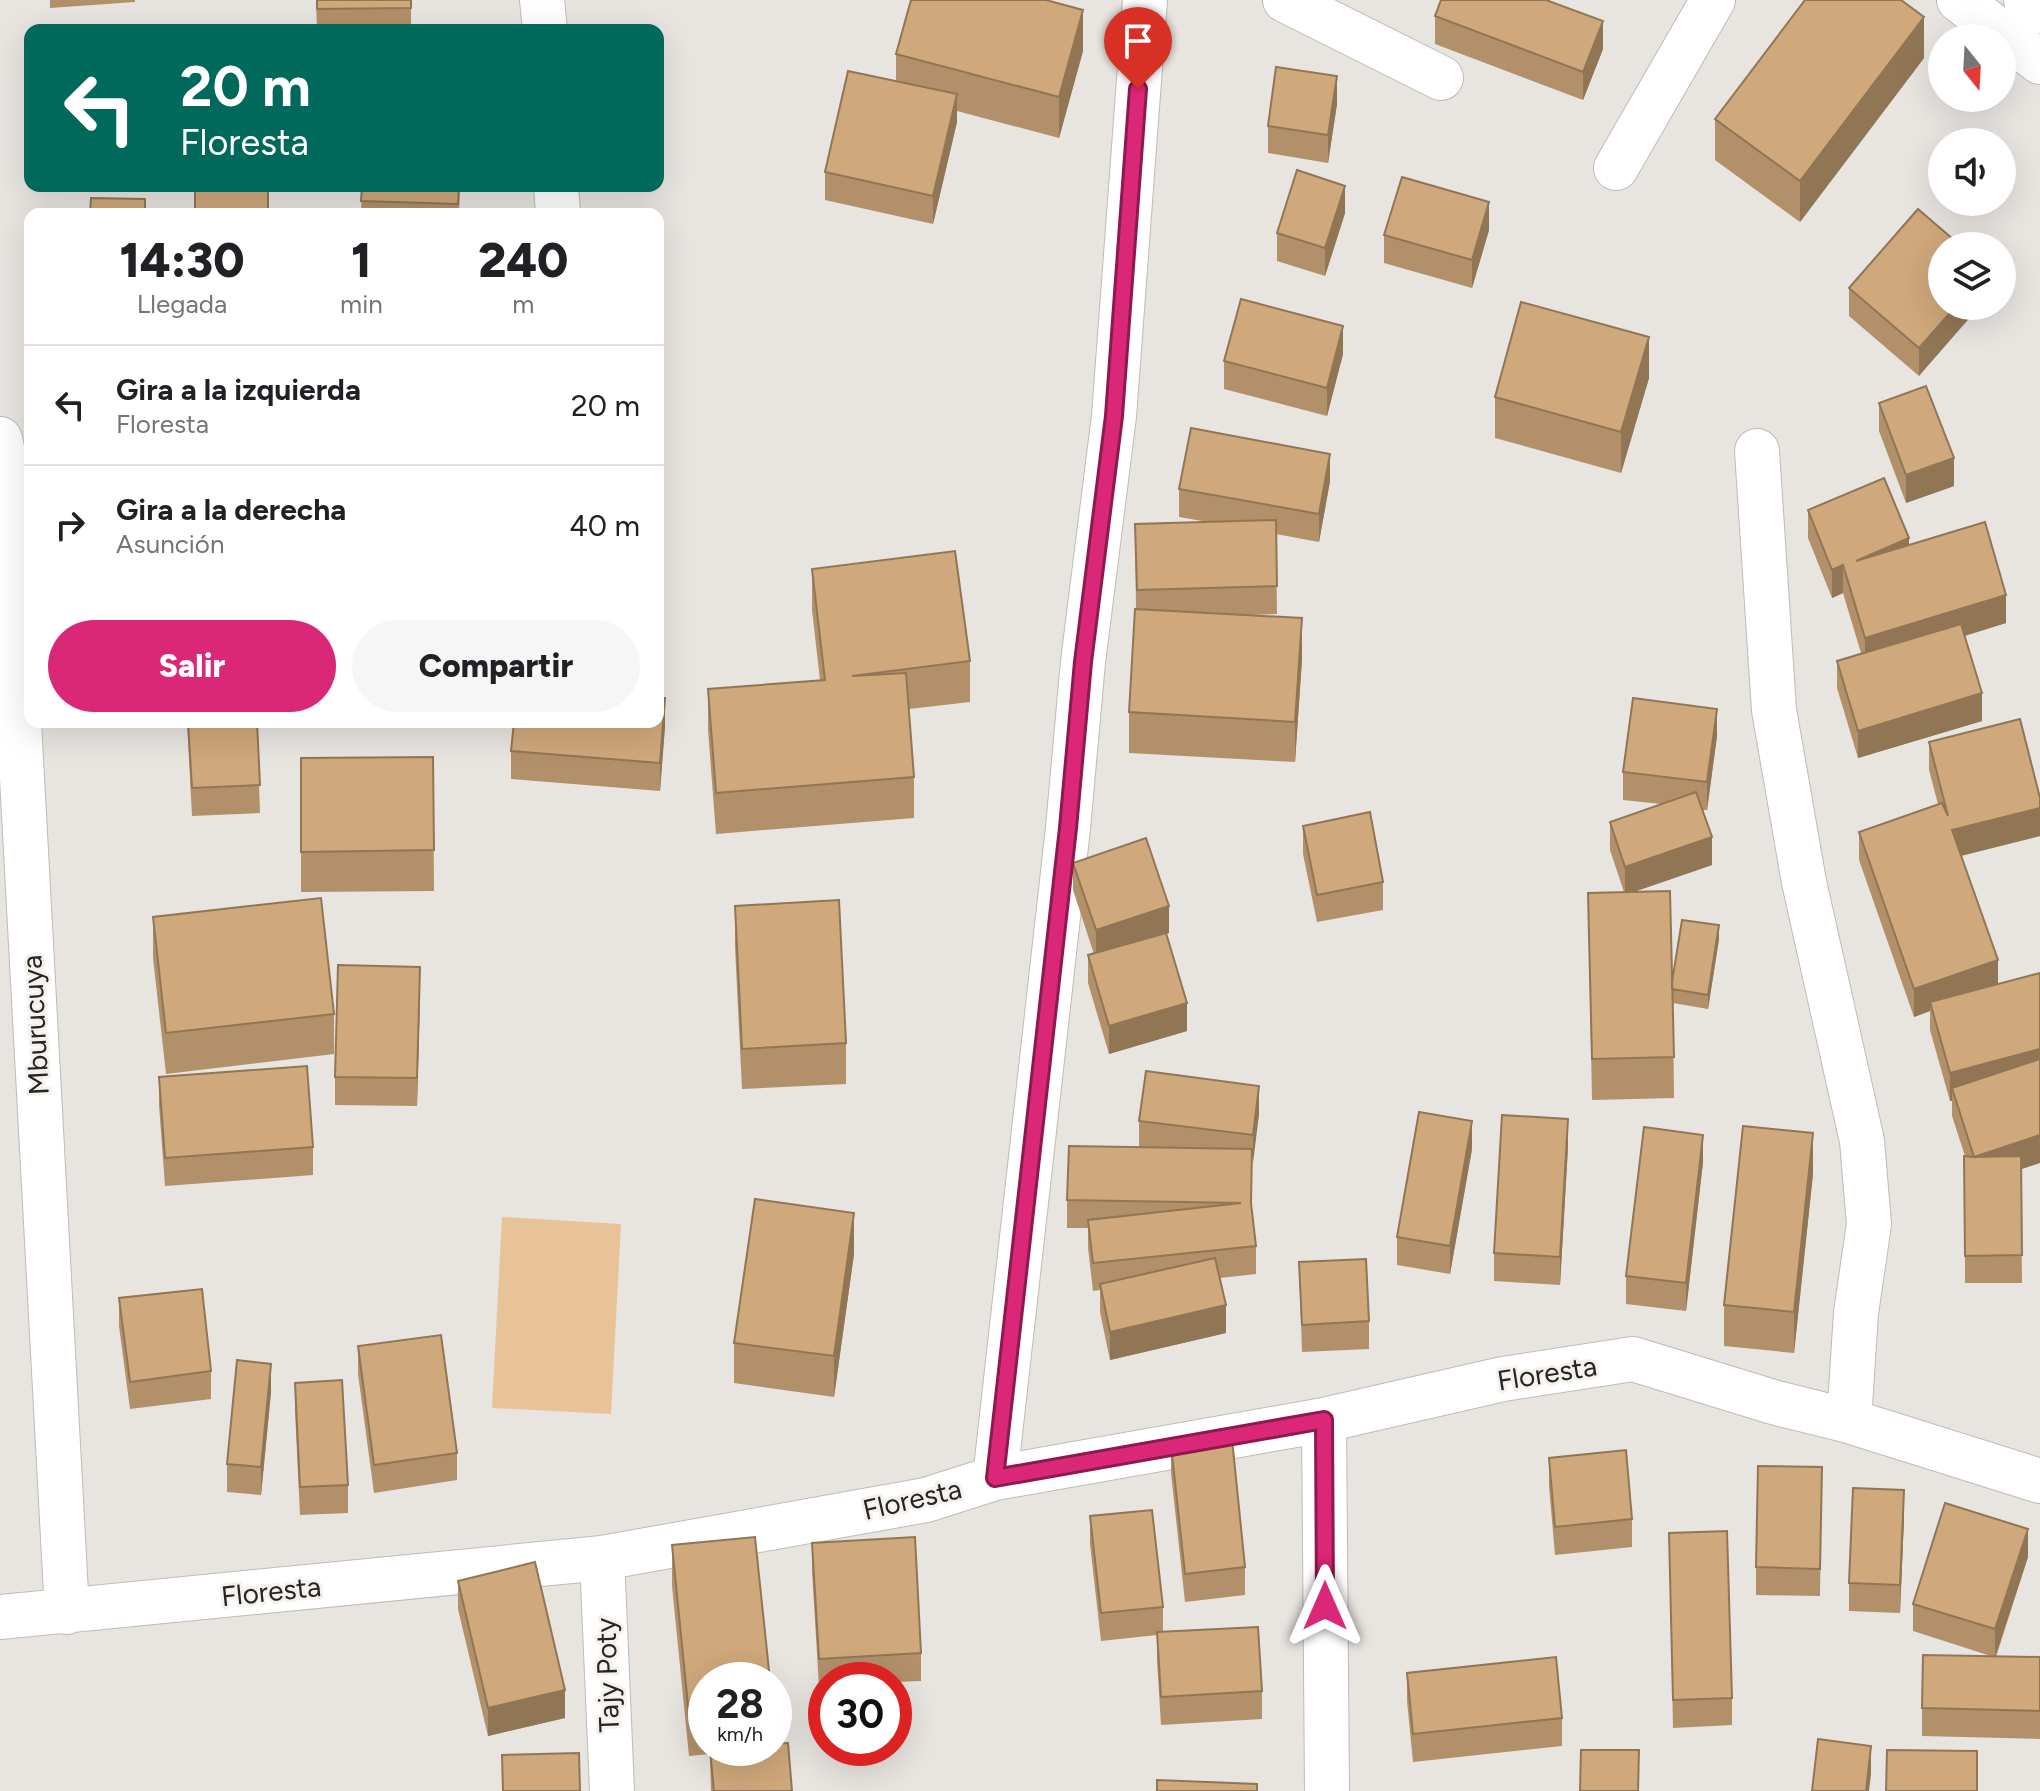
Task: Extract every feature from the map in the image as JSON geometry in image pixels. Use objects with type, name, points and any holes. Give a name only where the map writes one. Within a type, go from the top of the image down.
[{"type":"street","points":[[542,0],[544,24]]},
{"type":"street","points":[[995,1478],[1068,828],[1083,662],[1114,416],[1145,0]]},
{"type":"street","points":[[1285,0],[1441,78]]},
{"type":"street","points":[[1616,168],[1713,0]]},
{"type":"street","points":[[1959,0],[2040,62]]},
{"type":"street","points":[[2026,0],[2040,11]]},
{"type":"street","points":[[1757,451],[1774,710],[1804,882],[1862,1141],[1869,1224],[1856,1313],[1849,1421]]},
{"type":"street","name":"Mburucuya","points":[[9,456],[67,1612]]},
{"type":"street","name":"Floresta","points":[[0,1617],[602,1558],[926,1500],[995,1478],[1324,1420],[1503,1379],[1633,1359],[1773,1402],[1849,1421],[2040,1481]]},
{"type":"street","points":[[1324,1420],[1327,1791]]},
{"type":"street","name":"Tajy Poty","points":[[602,1558],[612,1791]]},
{"type":"shaded area","points":[[502,1217],[621,1224],[611,1414],[492,1408]]},
{"type":"building","points":[[317,0],[411,0],[411,8],[317,9]]},
{"type":"building","points":[[911,0],[1046,0],[1083,10],[1059,97],[896,54]]},
{"type":"building","points":[[1441,0],[1546,0],[1603,21],[1583,72],[1435,16]]},
{"type":"building","points":[[1805,0],[1901,0],[1924,17],[1800,181],[1715,119]]},
{"type":"building","points":[[1276,67],[1337,76],[1328,135],[1268,126]]},
{"type":"building","points":[[848,71],[957,94],[933,196],[825,172]]},
{"type":"building","points":[[1297,170],[1345,186],[1325,248],[1277,233]]},
{"type":"building","points":[[1402,177],[1489,202],[1472,260],[1384,235]]},
{"type":"building","points":[[195,192],[268,192],[268,208],[195,208]]},
{"type":"building","points":[[362,192],[459,192],[458,204],[361,201]]},
{"type":"building","points":[[91,198],[145,199],[145,208],[90,208]]},
{"type":"building","points":[[1918,209],[1945,232],[1928,232],[1928,320],[1944,320],[1919,348],[1849,288]]},
{"type":"building","points":[[1241,299],[1343,326],[1327,388],[1224,361]]},
{"type":"building","points":[[1521,302],[1649,337],[1621,432],[1495,397]]},
{"type":"building","points":[[1926,386],[1954,458],[1906,475],[1879,403]]},
{"type":"building","points":[[1191,428],[1330,454],[1319,514],[1179,489]]},
{"type":"building","points":[[1884,478],[1909,538],[1856,561],[1985,522],[2006,595],[1865,638],[1843,565],[1832,570],[1808,510]]},
{"type":"building","points":[[1276,520],[1277,586],[1137,590],[1135,524]]},
{"type":"building","points":[[955,551],[970,661],[852,676],[906,673],[914,777],[716,793],[708,689],[825,680],[812,569]]},
{"type":"building","points":[[1135,609],[1302,618],[1295,722],[1129,712]]},
{"type":"building","points":[[1961,624],[1982,693],[1858,731],[1837,661]]},
{"type":"building","points":[[1633,698],[1717,709],[1707,782],[1623,772]]},
{"type":"building","points":[[2020,719],[2040,808],[1952,830],[1998,960],[1914,989],[1859,832],[1942,803],[1948,816],[1929,742]]},
{"type":"building","points":[[188,728],[257,728],[260,785],[192,788]]},
{"type":"building","points":[[513,728],[663,728],[660,763],[511,751]]},
{"type":"building","points":[[433,757],[434,850],[301,852],[301,758]]},
{"type":"building","points":[[1696,792],[1712,837],[1625,867],[1610,822]]},
{"type":"building","points":[[1370,812],[1383,882],[1317,895],[1303,826]]},
{"type":"building","points":[[1146,838],[1169,906],[1096,930],[1073,863]]},
{"type":"building","points":[[1670,891],[1674,1057],[1592,1059],[1588,893]]},
{"type":"building","points":[[321,898],[334,1014],[166,1033],[153,917]]},
{"type":"building","points":[[839,900],[846,1043],[742,1049],[735,906]]},
{"type":"building","points":[[1682,920],[1719,925],[1708,995],[1672,989]]},
{"type":"building","points":[[1166,933],[1187,1003],[1109,1026],[1088,955]]},
{"type":"building","points":[[338,965],[420,967],[417,1078],[335,1077]]},
{"type":"building","points":[[2040,973],[2040,1049],[1950,1073],[1930,1002]]},
{"type":"building","points":[[2040,1059],[2040,1135],[1974,1157],[1952,1088]]},
{"type":"building","points":[[307,1066],[313,1147],[165,1158],[159,1077]]},
{"type":"building","points":[[1146,1071],[1259,1086],[1253,1135],[1139,1121]]},
{"type":"building","points":[[1419,1112],[1472,1121],[1450,1246],[1397,1237]]},
{"type":"building","points":[[1502,1115],[1568,1119],[1560,1257],[1494,1253]]},
{"type":"building","points":[[1743,1126],[1813,1133],[1794,1312],[1724,1305]]},
{"type":"building","points":[[1644,1127],[1703,1135],[1686,1283],[1626,1276]]},
{"type":"building","points":[[1069,1146],[1252,1149],[1251,1203],[1256,1246],[1093,1263],[1088,1220],[1241,1203],[1067,1200]]},
{"type":"building","points":[[1964,1156],[2021,1156],[2022,1255],[1965,1256]]},
{"type":"building","points":[[755,1199],[854,1213],[834,1356],[734,1343]]},
{"type":"building","points":[[1215,1258],[1226,1305],[1110,1332],[1100,1284]]},
{"type":"building","points":[[1366,1259],[1369,1321],[1302,1325],[1299,1262]]},
{"type":"building","points":[[202,1289],[211,1371],[130,1382],[119,1298]]},
{"type":"building","points":[[441,1335],[457,1453],[374,1465],[358,1346]]},
{"type":"building","points":[[237,1360],[271,1364],[261,1467],[227,1464]]},
{"type":"building","points":[[342,1380],[348,1485],[300,1487],[295,1383]]},
{"type":"building","points":[[1232,1439],[1245,1567],[1185,1574],[1171,1445]]},
{"type":"building","points":[[1626,1450],[1632,1519],[1555,1527],[1549,1458]]},
{"type":"building","points":[[1758,1466],[1822,1467],[1820,1569],[1756,1567]]},
{"type":"building","points":[[1853,1488],[1904,1490],[1900,1585],[1849,1583]]},
{"type":"building","points":[[1945,1503],[2028,1529],[1995,1629],[1913,1604]]},
{"type":"building","points":[[1152,1510],[1163,1607],[1101,1613],[1090,1516]]},
{"type":"building","points":[[1727,1531],[1732,1698],[1673,1700],[1669,1533]]},
{"type":"building","points":[[755,1537],[768,1662],[688,1662],[688,1705],[672,1545]]},
{"type":"building","points":[[915,1537],[921,1653],[819,1659],[812,1543]]},
{"type":"building","points":[[535,1562],[565,1690],[488,1708],[458,1581]]},
{"type":"building","points":[[1258,1627],[1262,1691],[1161,1697],[1157,1632]]},
{"type":"building","points":[[1923,1655],[2040,1657],[2040,1711],[1922,1708]]},
{"type":"building","points":[[1556,1657],[1562,1718],[1413,1734],[1407,1673]]},
{"type":"building","points":[[1818,1739],[1871,1746],[1866,1791],[1812,1791]]},
{"type":"building","points":[[1581,1750],[1639,1750],[1638,1791],[1580,1791]]},
{"type":"building","points":[[1887,1750],[1977,1751],[1977,1791],[1886,1791]]},
{"type":"building","points":[[579,1753],[580,1791],[503,1791],[502,1755]]},
{"type":"building","points":[[712,1766],[790,1766],[792,1791],[714,1791]]},
{"type":"building","points":[[1157,1780],[1257,1784],[1257,1791],[1157,1791]]},
{"type":"route","points":[[1138,89],[1114,416],[1083,662],[1068,828],[995,1478],[1324,1420],[1325,1606]]}]
